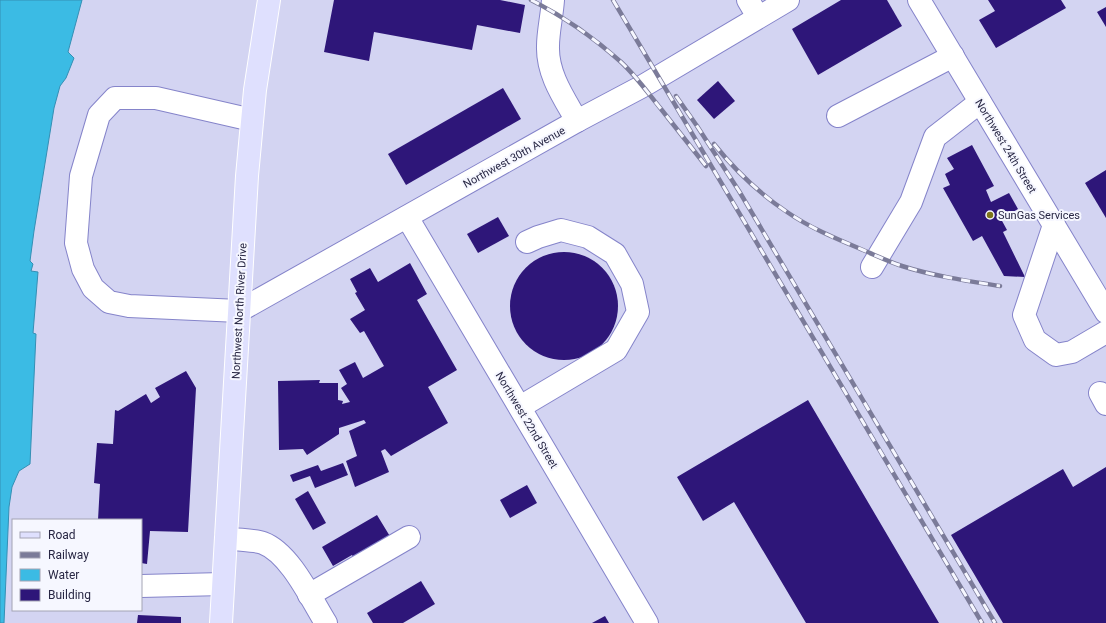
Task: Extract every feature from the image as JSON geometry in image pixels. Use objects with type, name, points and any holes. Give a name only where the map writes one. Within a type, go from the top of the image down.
[{"type":"main road","name":"Northwest North River Drive","points":[[221,623],[247,176],[255,90],[270,0]]},
{"type":"street","points":[[554,0],[548,47],[550,66],[557,86],[577,121]]},
{"type":"street","name":"Northwest 30th Avenue","points":[[239,311],[660,76],[753,9],[788,0]]},
{"type":"street","name":"Northwest 24th Street","points":[[920,0],[1054,225],[1104,304]]},
{"type":"street","points":[[838,116],[953,56]]},
{"type":"street","points":[[239,311],[129,306],[109,302],[93,288],[83,269],[76,243],[81,176],[99,115],[115,98],[156,98],[252,120]]},
{"type":"street","points":[[872,267],[911,202],[935,137],[980,102]]},
{"type":"street","name":"Northwest 22nd Street","points":[[407,217],[647,623]]},
{"type":"street","points":[[1054,225],[1024,315],[1035,340],[1056,355],[1072,352],[1106,332]]},
{"type":"street","points":[[520,407],[616,350],[638,312],[632,284],[615,254],[588,237],[561,230],[538,236],[527,242]]},
{"type":"street","points":[[309,595],[409,537]]},
{"type":"street","points":[[226,538],[262,543],[271,547],[290,565],[298,576],[326,623]]},
{"type":"street","points":[[142,586],[223,584]]},
{"type":"water","points":[[0,0],[82,0],[68,52],[74,58],[66,78],[60,86],[54,108],[30,261],[33,264],[31,271],[38,272],[33,333],[36,334],[30,464],[19,471],[12,487],[9,507],[4,623],[0,623]]},
{"type":"building","points":[[334,0],[500,0],[525,5],[520,33],[477,25],[472,50],[374,32],[369,61],[324,52]]},
{"type":"building","points":[[841,0],[887,0],[902,26],[818,75],[792,29]]},
{"type":"building","points":[[988,0],[1061,0],[1066,8],[996,48],[979,20],[995,11]]},
{"type":"building","points":[[1106,7],[1106,27],[1097,12]]},
{"type":"building","points":[[718,81],[735,101],[714,119],[697,100]]},
{"type":"building","points":[[503,88],[521,119],[406,185],[388,154]]},
{"type":"building","points":[[972,145],[994,186],[986,190],[991,202],[1009,193],[1018,209],[1001,219],[1007,230],[1003,232],[1025,277],[1004,276],[982,236],[973,241],[943,188],[950,185],[945,174],[954,169],[947,158]]},
{"type":"building","points":[[1106,170],[1106,218],[1085,183]]},
{"type":"building","points":[[498,217],[509,236],[478,253],[467,234]]},
{"type":"building","points":[[564,252],[585,256],[602,268],[614,285],[618,306],[614,327],[602,344],[585,356],[564,360],[543,356],[526,344],[514,327],[510,306],[514,285],[526,268],[543,256]]},
{"type":"building","points":[[410,263],[427,294],[417,300],[457,370],[428,387],[448,423],[391,456],[385,449],[381,451],[389,472],[355,487],[346,461],[357,456],[349,431],[366,423],[364,420],[339,428],[339,434],[307,455],[303,449],[279,450],[278,381],[320,380],[319,383],[338,383],[338,400],[343,401],[342,404],[350,402],[341,388],[347,384],[339,370],[355,362],[363,378],[384,366],[364,331],[360,333],[350,319],[365,310],[355,293],[357,292],[350,279],[370,268],[378,282]]},
{"type":"building","points":[[186,371],[196,388],[188,532],[150,531],[147,564],[142,563],[142,519],[98,519],[100,484],[94,483],[97,443],[113,444],[115,410],[118,411],[146,394],[151,403],[160,397],[155,388]]},
{"type":"building","points":[[808,400],[939,623],[806,623],[734,502],[703,521],[677,477]]},
{"type":"building","points":[[343,463],[348,475],[315,488],[310,476],[293,482],[290,475],[318,465],[321,471]]},
{"type":"building","points":[[1106,467],[1106,623],[1003,623],[951,535],[1063,469],[1073,487]]},
{"type":"building","points":[[527,485],[537,503],[510,518],[500,500]]},
{"type":"building","points":[[308,491],[326,523],[313,530],[295,499]]},
{"type":"building","points":[[377,515],[391,538],[355,560],[352,555],[333,566],[322,547]]},
{"type":"building","points":[[421,581],[435,604],[403,623],[373,623],[367,613]]},
{"type":"building","points":[[138,615],[181,617],[181,623],[137,623]]},
{"type":"building","points":[[605,616],[609,623],[592,623]]},
{"type":"railway","points":[[531,0],[578,28],[621,62],[642,85],[706,166]]},
{"type":"railway","points":[[613,0],[982,623]]},
{"type":"railway","points":[[676,96],[739,191],[995,623]]},
{"type":"railway","points":[[714,144],[730,163],[757,189],[787,212],[814,228],[843,242],[914,270],[1000,286]]},
{"type":"place","name":"SunGas Services","points":[[990,215]]}]
